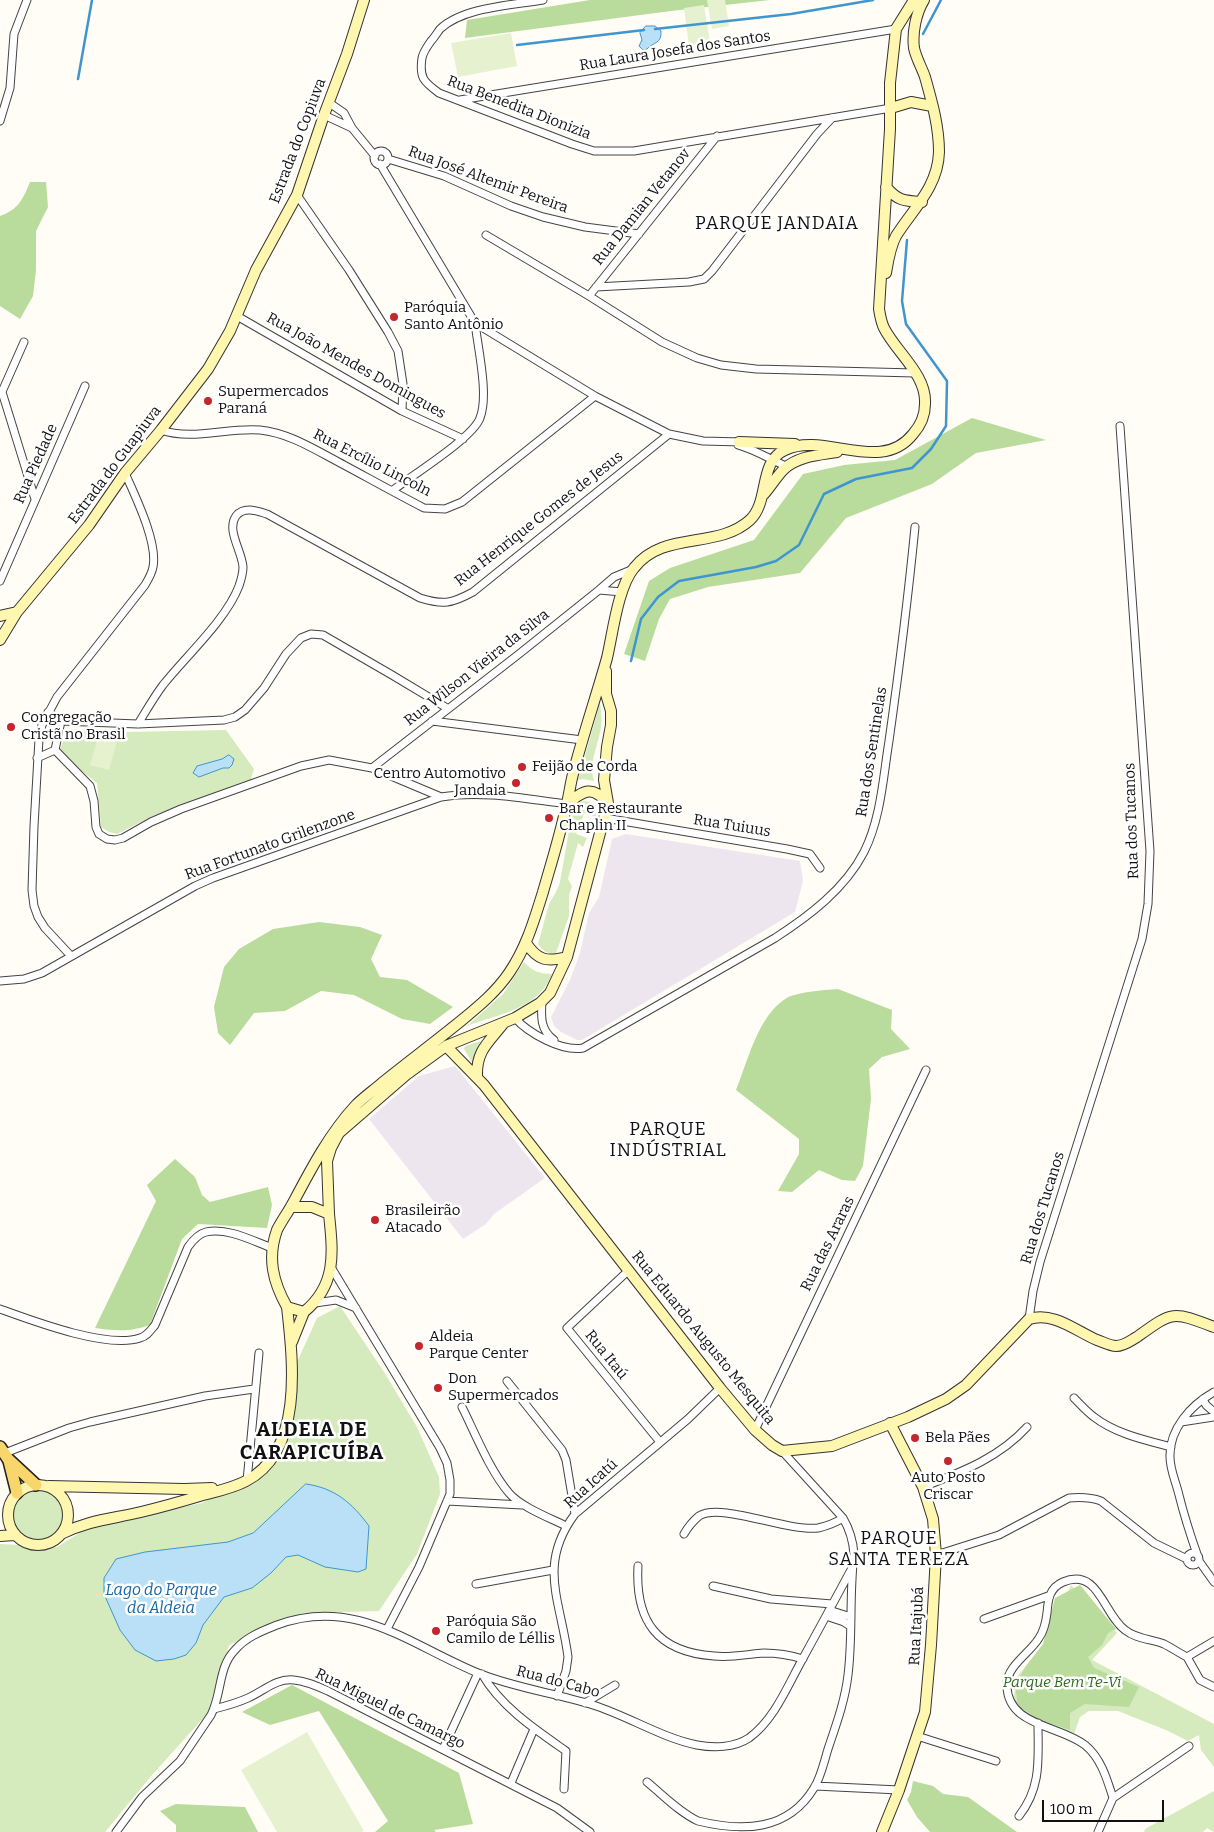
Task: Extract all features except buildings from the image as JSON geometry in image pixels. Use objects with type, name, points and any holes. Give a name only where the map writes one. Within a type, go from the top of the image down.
[{"type":"main road","name":"Estrada do Copiuva","points":[[237,316],[256,270],[297,196],[364,0]]},
{"type":"main road","points":[[739,442],[884,451],[899,447],[909,440],[919,427],[924,416],[926,401],[924,390],[915,373],[893,344],[882,324],[879,308],[891,108],[890,83],[896,29],[914,0]]},
{"type":"main road","points":[[879,308],[889,257],[896,238],[922,202],[933,182],[939,154],[938,125],[914,49],[915,26],[924,0]]},
{"type":"main road","points":[[891,108],[911,102],[932,106]]},
{"type":"main road","points":[[886,187],[902,201],[922,202]]},
{"type":"main road","name":"Estrada do Guapiuva","points":[[0,640],[17,612],[89,525],[125,473],[208,369],[222,347],[237,316]]},
{"type":"main road","points":[[4,1453],[15,1495],[7,1513],[8,1521],[15,1535],[21,1540],[36,1545],[46,1544],[80,1525],[140,1512],[230,1488],[247,1481],[266,1465],[284,1435],[290,1405],[291,1346],[287,1307],[274,1281],[271,1265],[272,1248],[278,1230],[316,1159],[335,1130],[357,1104],[489,998],[510,972],[526,943],[567,804],[572,778],[606,660],[622,592],[632,570],[643,558],[660,548],[677,542],[705,540],[737,529],[756,512],[772,461],[783,450],[801,445]]},
{"type":"main road","points":[[762,497],[784,469],[813,456],[852,450]]},
{"type":"main road","points":[[9,628],[0,617],[17,612]]},
{"type":"main road","points":[[291,1346],[304,1312],[315,1303],[325,1288],[331,1267],[332,1242],[327,1161],[339,1133],[406,1075],[446,1046],[514,1018],[542,1000],[556,983],[567,957],[608,803],[604,780],[611,711],[606,694],[606,660]]},
{"type":"main road","points":[[567,804],[581,792],[591,791],[600,795],[608,803]]},
{"type":"main road","points":[[526,943],[532,953],[543,960],[553,961],[567,957]]},
{"type":"main road","points":[[477,1077],[476,1064],[480,1052],[504,1023]]},
{"type":"main road","name":"Rua Eduardo Augusto Mesquita","points":[[446,1046],[477,1077],[720,1388],[755,1430],[782,1451]]},
{"type":"main road","points":[[291,1207],[312,1206],[329,1214]]},
{"type":"main road","points":[[287,1307],[304,1312]]},
{"type":"main road","points":[[782,1451],[832,1446],[908,1417],[946,1399],[966,1385],[1029,1319],[1037,1316],[1056,1319],[1081,1333],[1116,1346],[1128,1343],[1168,1316],[1178,1316],[1214,1327]]},
{"type":"main road","name":"Rua Itajubá","points":[[882,1832],[899,1790],[925,1712],[936,1555],[933,1519],[923,1487],[890,1423]]},
{"type":"main road","points":[[4,1453],[36,1485]]},
{"type":"main road","points":[[0,1503],[26,1487],[36,1485],[184,1489],[230,1488]]},
{"type":"main road","points":[[48,1486],[63,1498],[67,1507],[66,1526],[61,1534]]},
{"type":"main road","points":[[0,1536],[15,1535]]},
{"type":"street","points":[[0,121],[10,88],[14,34],[27,0]]},
{"type":"street","name":"Rua Benedita Dionizia","points":[[543,0],[486,9],[458,18],[440,29],[423,53],[421,68],[422,78],[426,84],[439,93],[572,144],[594,150],[634,151],[891,108]]},
{"type":"street","name":"Rua Laura Josefa dos Santos","points":[[459,100],[896,29]]},
{"type":"street","points":[[328,102],[344,113],[352,128],[375,156],[376,162],[380,164],[475,323],[484,391],[484,405],[480,418],[475,428],[463,439],[392,491]]},
{"type":"street","points":[[324,115],[352,128]]},
{"type":"street","points":[[596,287],[689,282],[704,278],[712,271],[811,142],[832,118]]},
{"type":"street","name":"Rua Damian Vetanov","points":[[589,296],[717,136]]},
{"type":"street","points":[[375,156],[377,152],[382,151],[386,153],[388,159],[386,163],[380,164]]},
{"type":"street","name":"Rua José Altemir Pereira","points":[[388,159],[444,176],[511,206],[543,217],[585,227],[639,234]]},
{"type":"street","points":[[297,196],[349,270],[398,351],[402,384],[402,410]]},
{"type":"street","points":[[486,235],[662,342],[697,358],[721,365],[756,369],[915,373]]},
{"type":"street","name":"Rua João Mendes Domingues","points":[[237,316],[402,410],[463,439]]},
{"type":"street","points":[[475,323],[594,396],[669,434],[703,441],[739,442],[783,450]]},
{"type":"street","points":[[24,342],[1,394],[35,499]]},
{"type":"street","name":"Rua Piedade","points":[[0,581],[85,386]]},
{"type":"street","name":"Rua Ercílio Lincoln","points":[[161,430],[185,433],[258,430],[276,433],[304,444],[424,508],[445,509],[462,502],[594,396]]},
{"type":"street","name":"Rua dos Tucanos","points":[[1029,1319],[1040,1262],[1142,939],[1148,904],[1150,851],[1120,426]]},
{"type":"street","name":"Rua Henrique Gomes de Jesus","points":[[138,724],[162,686],[214,624],[238,588],[243,568],[232,527],[234,519],[239,512],[256,510],[268,514],[420,598],[444,604],[454,602],[472,592],[669,434]]},
{"type":"street","points":[[725,442],[759,452],[772,461],[788,467]]},
{"type":"street","points":[[71,956],[45,928],[34,906],[32,890],[37,758],[42,725],[57,697],[145,585],[153,567],[153,554],[149,536],[137,498],[125,473]]},
{"type":"street","name":"Rua dos Sentinelas","points":[[514,1018],[525,1029],[560,1045],[577,1049],[594,1042],[775,938],[817,908],[836,890],[863,853],[871,836],[881,795],[898,679],[915,526]]},
{"type":"street","name":"Rua Wilson Vieira da Silva","points":[[372,768],[614,577],[632,570]]},
{"type":"street","points":[[599,590],[622,592]]},
{"type":"street","points":[[48,712],[61,721],[138,724],[205,722],[235,717],[246,710],[294,645],[301,638],[311,634],[322,635],[447,708]]},
{"type":"street","points":[[55,750],[61,721]]},
{"type":"street","points":[[432,721],[582,740]]},
{"type":"street","points":[[37,758],[55,750]]},
{"type":"street","points":[[55,750],[90,786],[94,800],[96,827],[100,834],[115,840],[123,838],[165,816],[314,763],[329,760],[372,768],[441,797]]},
{"type":"street","name":"Rua Fortunato Grilenzone","points":[[0,981],[24,979],[42,973],[175,896],[213,878],[441,797],[462,794],[486,794],[567,804]]},
{"type":"street","name":"Rua Tuiuus","points":[[605,818],[810,854],[820,868]]},
{"type":"street","points":[[542,1000],[541,1014],[544,1031],[560,1045]]},
{"type":"street","name":"Rua das Araras","points":[[755,1430],[926,1070]]},
{"type":"street","points":[[0,1309],[67,1332],[108,1339],[139,1338],[147,1334],[155,1326],[188,1247],[197,1236],[206,1232],[219,1231],[272,1248]]},
{"type":"street","points":[[331,1267],[440,1448],[447,1463],[450,1480],[448,1501],[419,1567],[386,1629]]},
{"type":"street","name":"Rua Itaú","points":[[629,1270],[567,1328],[660,1442]]},
{"type":"street","points":[[315,1303],[336,1300],[356,1308]]},
{"type":"street","points":[[247,1481],[254,1389],[259,1353]]},
{"type":"street","points":[[506,1381],[562,1450],[566,1460],[575,1514]]},
{"type":"street","name":"Rua Icatú","points":[[557,1696],[566,1672],[568,1657],[553,1570],[558,1543],[566,1526],[575,1514],[720,1388]]},
{"type":"street","points":[[4,1453],[90,1422],[205,1396],[254,1389]]},
{"type":"street","points":[[1214,1392],[1203,1399],[1181,1422],[1171,1447],[1171,1465],[1187,1524],[1198,1557],[1214,1582]]},
{"type":"street","points":[[1074,1398],[1105,1425],[1135,1437],[1171,1447]]},
{"type":"street","points":[[1203,1399],[1206,1405],[1214,1412]]},
{"type":"street","points":[[462,1407],[509,1494],[525,1505],[566,1526]]},
{"type":"street","points":[[1181,1422],[1214,1417]]},
{"type":"street","points":[[923,1487],[989,1458],[1017,1438],[1027,1427]]},
{"type":"street","points":[[647,1782],[680,1809],[697,1820],[715,1828],[731,1831],[762,1829],[777,1824],[798,1810],[815,1786],[835,1730],[848,1676],[853,1541],[850,1530],[843,1518],[782,1451]]},
{"type":"street","points":[[936,1555],[999,1535],[1069,1498],[1080,1497],[1092,1498],[1101,1502],[1154,1543],[1187,1559],[1190,1554],[1198,1557]]},
{"type":"street","points":[[448,1501],[525,1505]]},
{"type":"street","points":[[684,1534],[700,1516],[709,1513],[721,1512],[783,1525],[816,1528],[843,1518]]},
{"type":"street","points":[[638,1566],[637,1588],[643,1613],[651,1627],[669,1644],[682,1650],[714,1656],[780,1654],[803,1659]]},
{"type":"street","name":"Rua do Cabo","points":[[214,1709],[227,1661],[233,1651],[244,1641],[262,1631],[302,1618],[346,1618],[366,1621],[386,1629],[480,1674],[614,1712],[679,1740],[698,1745],[718,1747],[734,1745],[748,1738],[768,1718],[779,1703],[852,1566]]},
{"type":"street","points":[[476,1584],[553,1570]]},
{"type":"street","points":[[984,1619],[1048,1596],[1059,1584],[1070,1579],[1084,1580],[1095,1588],[1109,1612],[1126,1631],[1163,1644],[1187,1657],[1200,1680],[1214,1687]]},
{"type":"street","points":[[713,1586],[829,1610],[850,1617]]},
{"type":"street","points":[[1048,1596],[1046,1617],[1039,1638],[1008,1676],[1009,1697],[1017,1712],[1025,1718],[1067,1734],[1086,1746],[1101,1764],[1113,1798]]},
{"type":"street","points":[[829,1610],[850,1626]]},
{"type":"street","points":[[1187,1657],[1214,1641]]},
{"type":"street","points":[[443,1749],[480,1674],[494,1692],[534,1729],[566,1751],[564,1789]]},
{"type":"street","name":"Rua Miguel de Camargo","points":[[214,1709],[249,1698],[272,1684],[283,1680],[308,1683],[328,1691],[510,1783],[557,1808],[590,1832]]},
{"type":"street","points":[[585,1703],[615,1684]]},
{"type":"street","points":[[116,1832],[142,1797],[180,1760],[214,1709]]},
{"type":"street","points":[[1019,1816],[1028,1805],[1036,1783],[1038,1773],[1038,1724]]},
{"type":"street","points":[[510,1783],[534,1729]]},
{"type":"street","points":[[917,1736],[996,1761]]},
{"type":"street","points":[[1098,1832],[1113,1798],[1189,1746]]},
{"type":"street","points":[[815,1786],[899,1790]]},
{"type":"shaded area","points":[[626,834],[800,861],[803,881],[795,912],[582,1040],[577,1040],[554,1026],[551,1017],[570,980],[580,953],[589,913],[599,897],[612,839]]},
{"type":"shaded area","points":[[455,1066],[545,1178],[494,1214],[486,1224],[463,1239],[369,1119],[419,1076]]},
{"type":"green space","points":[[590,0],[770,0],[465,38],[467,20]]},
{"type":"green space","points":[[707,0],[725,0],[729,26],[712,29]]},
{"type":"green space","points":[[704,5],[710,42],[689,46],[684,8]]},
{"type":"green space","points":[[511,33],[517,66],[458,77],[451,43]]},
{"type":"green space","points":[[30,182],[46,182],[48,207],[36,231],[36,270],[33,296],[20,319],[0,306],[0,216],[16,207],[25,194]]},
{"type":"green space","points":[[972,418],[1046,440],[976,453],[932,484],[846,518],[800,573],[708,587],[670,599],[659,619],[645,661],[624,654],[649,581],[670,568],[754,540],[803,474],[844,465],[895,460]]},
{"type":"green space","points":[[600,703],[600,733],[592,767],[594,781],[578,780]]},
{"type":"green space","points":[[67,730],[125,732],[226,730],[254,769],[250,782],[153,816],[117,834],[101,827],[97,783],[59,753]]},
{"type":"green space","points":[[99,733],[118,738],[109,770],[90,765]]},
{"type":"green space","points":[[582,801],[591,802],[596,806],[596,817],[584,813],[581,822],[572,818],[574,809]]},
{"type":"green space","points":[[570,825],[581,825],[576,834],[587,838],[583,847],[578,843],[568,879],[572,886],[569,895],[569,916],[556,953],[550,953],[538,944],[549,904],[560,882]]},
{"type":"green space","points":[[319,922],[360,927],[382,935],[371,959],[380,977],[407,980],[453,1007],[430,1024],[402,1019],[354,995],[321,991],[285,1011],[254,1013],[230,1045],[218,1033],[214,1007],[224,967],[239,949],[273,929]]},
{"type":"green space","points":[[524,962],[536,971],[552,974],[546,986],[538,995],[516,1009],[467,1026],[503,994]]},
{"type":"green space","points":[[838,989],[892,1010],[891,1029],[910,1049],[882,1057],[869,1069],[871,1099],[863,1166],[855,1181],[842,1180],[819,1170],[792,1192],[778,1191],[799,1154],[799,1139],[736,1090],[755,1040],[776,1007],[785,999],[796,995]]},
{"type":"green space","points":[[481,1041],[473,1059],[473,1064],[464,1049],[465,1046]]},
{"type":"green space","points":[[175,1159],[195,1177],[202,1195],[210,1202],[268,1187],[272,1205],[267,1228],[198,1224],[182,1239],[150,1325],[123,1330],[95,1328],[156,1201],[147,1185]]},
{"type":"green space","points":[[340,1306],[384,1372],[417,1427],[439,1477],[440,1494],[417,1554],[379,1611],[302,1613],[229,1645],[207,1714],[152,1775],[105,1832],[0,1832],[0,1544],[57,1547],[89,1527],[202,1503],[269,1471],[291,1435],[297,1362],[317,1318]]},
{"type":"green space","points":[[33,1489],[43,1489],[57,1496],[64,1510],[64,1520],[57,1534],[43,1541],[33,1541],[23,1537],[16,1530],[12,1520],[12,1510],[16,1500],[23,1493]]},
{"type":"green space","name":"Parque Bem Te-Vi","points":[[1071,1585],[1117,1633],[1092,1660],[1214,1724],[1214,1767],[1201,1750],[1199,1735],[1188,1741],[1118,1711],[1089,1711],[1080,1717],[1074,1734],[1026,1715],[1014,1699],[1015,1679],[1049,1638]]},
{"type":"green space","name":"Parque Bem Te-Vi","points":[[1080,1585],[1116,1629],[1108,1633],[1102,1645],[1088,1657],[1094,1668],[1139,1687],[1129,1707],[1085,1704],[1070,1713],[1070,1730],[1038,1719],[1018,1706],[1015,1685],[1026,1666],[1043,1644],[1055,1598]]},
{"type":"green space","points":[[292,1685],[459,1773],[473,1824],[434,1830],[436,1832],[375,1832],[388,1821],[319,1711],[270,1725],[242,1712]]},
{"type":"green space","points":[[307,1732],[364,1831],[277,1832],[241,1770]]},
{"type":"green space","points":[[913,1781],[933,1786],[943,1794],[968,1797],[1017,1832],[930,1832],[917,1817],[907,1800]]},
{"type":"green space","points":[[1214,1791],[1214,1832],[1207,1828],[1203,1832],[1144,1832],[1145,1829]]},
{"type":"green space","points":[[176,1804],[245,1807],[258,1832],[176,1832],[176,1825],[160,1811]]},
{"type":"water","points":[[646,26],[655,26],[661,31],[661,35],[657,42],[643,50],[639,46],[642,40],[640,33]]},
{"type":"water","points":[[229,755],[234,759],[229,768],[223,768],[199,777],[193,773],[197,766],[222,759]]},
{"type":"water","name":"Lago do Parque da Aldeia","points":[[306,1484],[326,1489],[342,1498],[356,1510],[369,1526],[366,1569],[358,1572],[325,1567],[298,1555],[286,1557],[271,1573],[252,1588],[224,1597],[203,1625],[196,1643],[186,1655],[174,1659],[156,1661],[135,1650],[120,1630],[104,1594],[104,1578],[116,1559],[145,1552],[228,1542],[253,1533]]},
{"type":"waterway","points":[[78,79],[92,0]]},
{"type":"waterway","points":[[655,29],[791,14],[873,0]]},
{"type":"waterway","points":[[923,34],[941,0]]},
{"type":"waterway","points":[[517,45],[644,30]]},
{"type":"waterway","points":[[631,661],[641,619],[658,597],[679,581],[756,567],[776,561],[799,545],[824,494],[856,479],[912,468],[931,449],[946,426],[947,381],[906,324],[902,301],[907,240]]},
{"type":"place","name":"Paróquia Santo Antônio","points":[[394,317]]},
{"type":"place","name":"Supermercados Paraná","points":[[208,401]]},
{"type":"place","name":"Congregação Cristã no Brasil","points":[[11,727]]},
{"type":"place","name":"Feijão de Corda","points":[[522,767]]},
{"type":"place","name":"Centro Automotivo Jandaia","points":[[516,783]]},
{"type":"place","name":"Bar e Restaurante Chaplin II","points":[[549,818]]},
{"type":"place","name":"Brasileirão Atacado","points":[[375,1220]]},
{"type":"place","name":"Aldeia Parque Center","points":[[419,1346]]},
{"type":"place","name":"Don Supermercados","points":[[438,1388]]},
{"type":"place","name":"Bela Pães","points":[[915,1438]]},
{"type":"place","name":"Auto Posto Criscar","points":[[948,1461]]},
{"type":"place","name":"Paróquia São Camilo de Léllis","points":[[436,1631]]},
{"type":"district","name":"PARQUE JANDAIA","points":[[777,224]]},
{"type":"district","name":"PARQUE INDÚSTRIAL","points":[[668,1140]]},
{"type":"district","name":"ALDEIA DE CARAPICUÍBA","points":[[312,1442]]},
{"type":"district","name":"PARQUE SANTA TEREZA","points":[[899,1549]]}]
